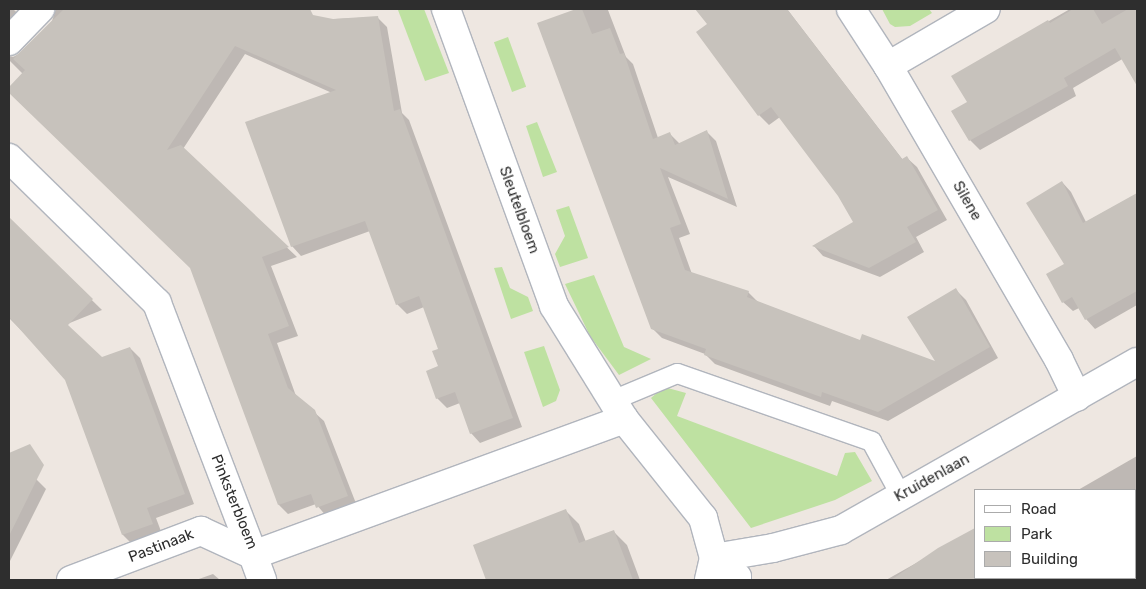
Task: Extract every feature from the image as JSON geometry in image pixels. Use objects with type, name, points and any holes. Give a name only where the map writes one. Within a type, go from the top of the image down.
[{"type":"street","points":[[9,41],[40,9]]},
{"type":"street","name":"Sleutelbloem","points":[[446,9],[554,306],[618,410],[703,518],[711,569]]},
{"type":"street","name":"Silene","points":[[851,9],[888,66],[1059,360],[1077,397]]},
{"type":"street","points":[[888,66],[986,9]]},
{"type":"street","name":"Pinksterbloem","points":[[9,158],[157,303],[253,555],[618,410]]},
{"type":"street","name":"Kruidenlaan","points":[[711,569],[773,548],[841,530],[1137,362]]},
{"type":"street","name":"Pastinaak","points":[[71,580],[201,531],[253,555]]},
{"type":"street","points":[[253,555],[262,580]]},
{"type":"street","points":[[711,569],[737,578],[737,580]]},
{"type":"lane","points":[[618,410],[677,373],[871,441],[901,496]]},
{"type":"green space","points":[[424,9],[449,73],[425,81],[398,10]]},
{"type":"green space","points":[[882,9],[929,9],[932,13],[910,26],[895,27],[890,24]]},
{"type":"green space","points":[[508,37],[526,87],[512,92],[494,42]]},
{"type":"green space","points":[[537,122],[557,172],[543,177],[526,126]]},
{"type":"green space","points":[[569,206],[588,258],[560,267],[555,254],[565,236],[556,210]]},
{"type":"green space","points":[[502,267],[510,288],[528,297],[533,311],[511,319],[494,268]]},
{"type":"green space","points":[[594,275],[624,347],[651,359],[619,375],[590,336],[565,284]]},
{"type":"green space","points":[[544,346],[560,390],[556,401],[543,407],[524,352]]},
{"type":"green space","points":[[664,387],[686,393],[677,416],[837,476],[845,453],[855,452],[872,481],[835,500],[751,528],[651,398]]},
{"type":"building","points":[[64,9],[310,9],[313,15],[333,19],[378,16],[394,111],[400,109],[513,418],[470,434],[455,392],[436,399],[426,371],[438,366],[432,351],[438,349],[419,296],[396,305],[365,221],[291,247],[245,122],[336,90],[235,46],[167,150],[181,145],[289,247],[262,257],[289,326],[268,334],[288,388],[315,410],[348,496],[316,508],[311,494],[278,505],[190,268],[9,93],[9,87],[25,70],[13,59]]},
{"type":"building","points":[[576,9],[582,9],[592,34],[610,28],[620,54],[624,53],[653,139],[670,132],[675,145],[707,130],[728,199],[660,168],[681,224],[670,228],[685,270],[749,291],[747,297],[860,340],[862,334],[935,361],[907,317],[956,288],[990,347],[878,412],[822,392],[821,397],[704,355],[706,349],[651,329],[537,23]]},
{"type":"building","points":[[695,9],[787,9],[902,159],[907,156],[938,210],[907,227],[916,242],[869,268],[812,246],[853,222],[838,196],[771,107],[758,116],[696,32],[707,24]]},
{"type":"building","points":[[1073,9],[1093,9],[1102,24],[1128,9],[1137,9],[1137,86],[1115,48],[1064,78],[1068,86],[969,141],[951,111],[967,102],[951,76],[1048,20],[1050,23]]},
{"type":"building","points":[[1062,181],[1083,223],[1137,193],[1137,291],[1085,320],[1072,297],[1062,303],[1046,274],[1064,264],[1026,203]]},
{"type":"building","points":[[9,217],[93,299],[68,325],[102,357],[130,347],[185,494],[147,508],[153,524],[122,535],[65,380],[9,317]]},
{"type":"building","points":[[30,444],[44,465],[9,536],[9,453]]},
{"type":"building","points":[[566,509],[579,543],[614,530],[633,580],[486,580],[473,545]]},
{"type":"building","points":[[974,529],[975,580],[891,580],[938,548]]}]
